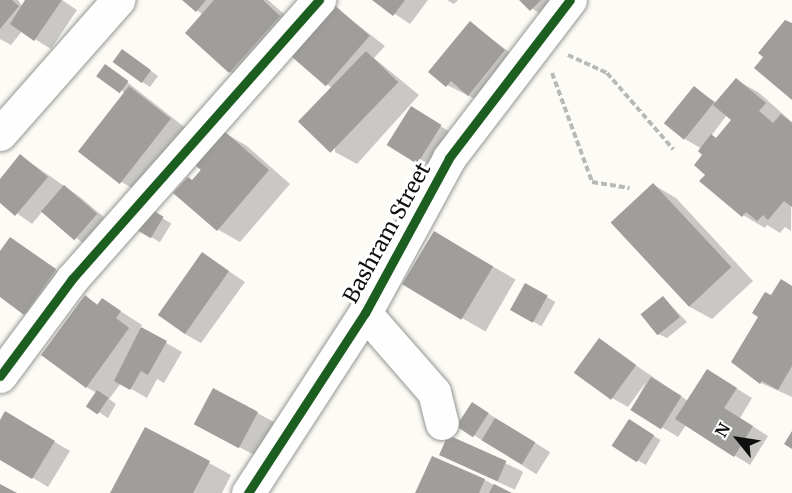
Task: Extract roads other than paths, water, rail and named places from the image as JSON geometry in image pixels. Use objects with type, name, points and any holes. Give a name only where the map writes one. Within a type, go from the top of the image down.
[{"type":"street","points":[[0,134],[118,0]]},
{"type":"street","points":[[0,376],[72,279],[319,0]]},
{"type":"street","name":"Bashram Street","points":[[248,493],[365,313],[449,158],[570,0]]},
{"type":"street","points":[[365,313],[434,392],[442,423]]}]
